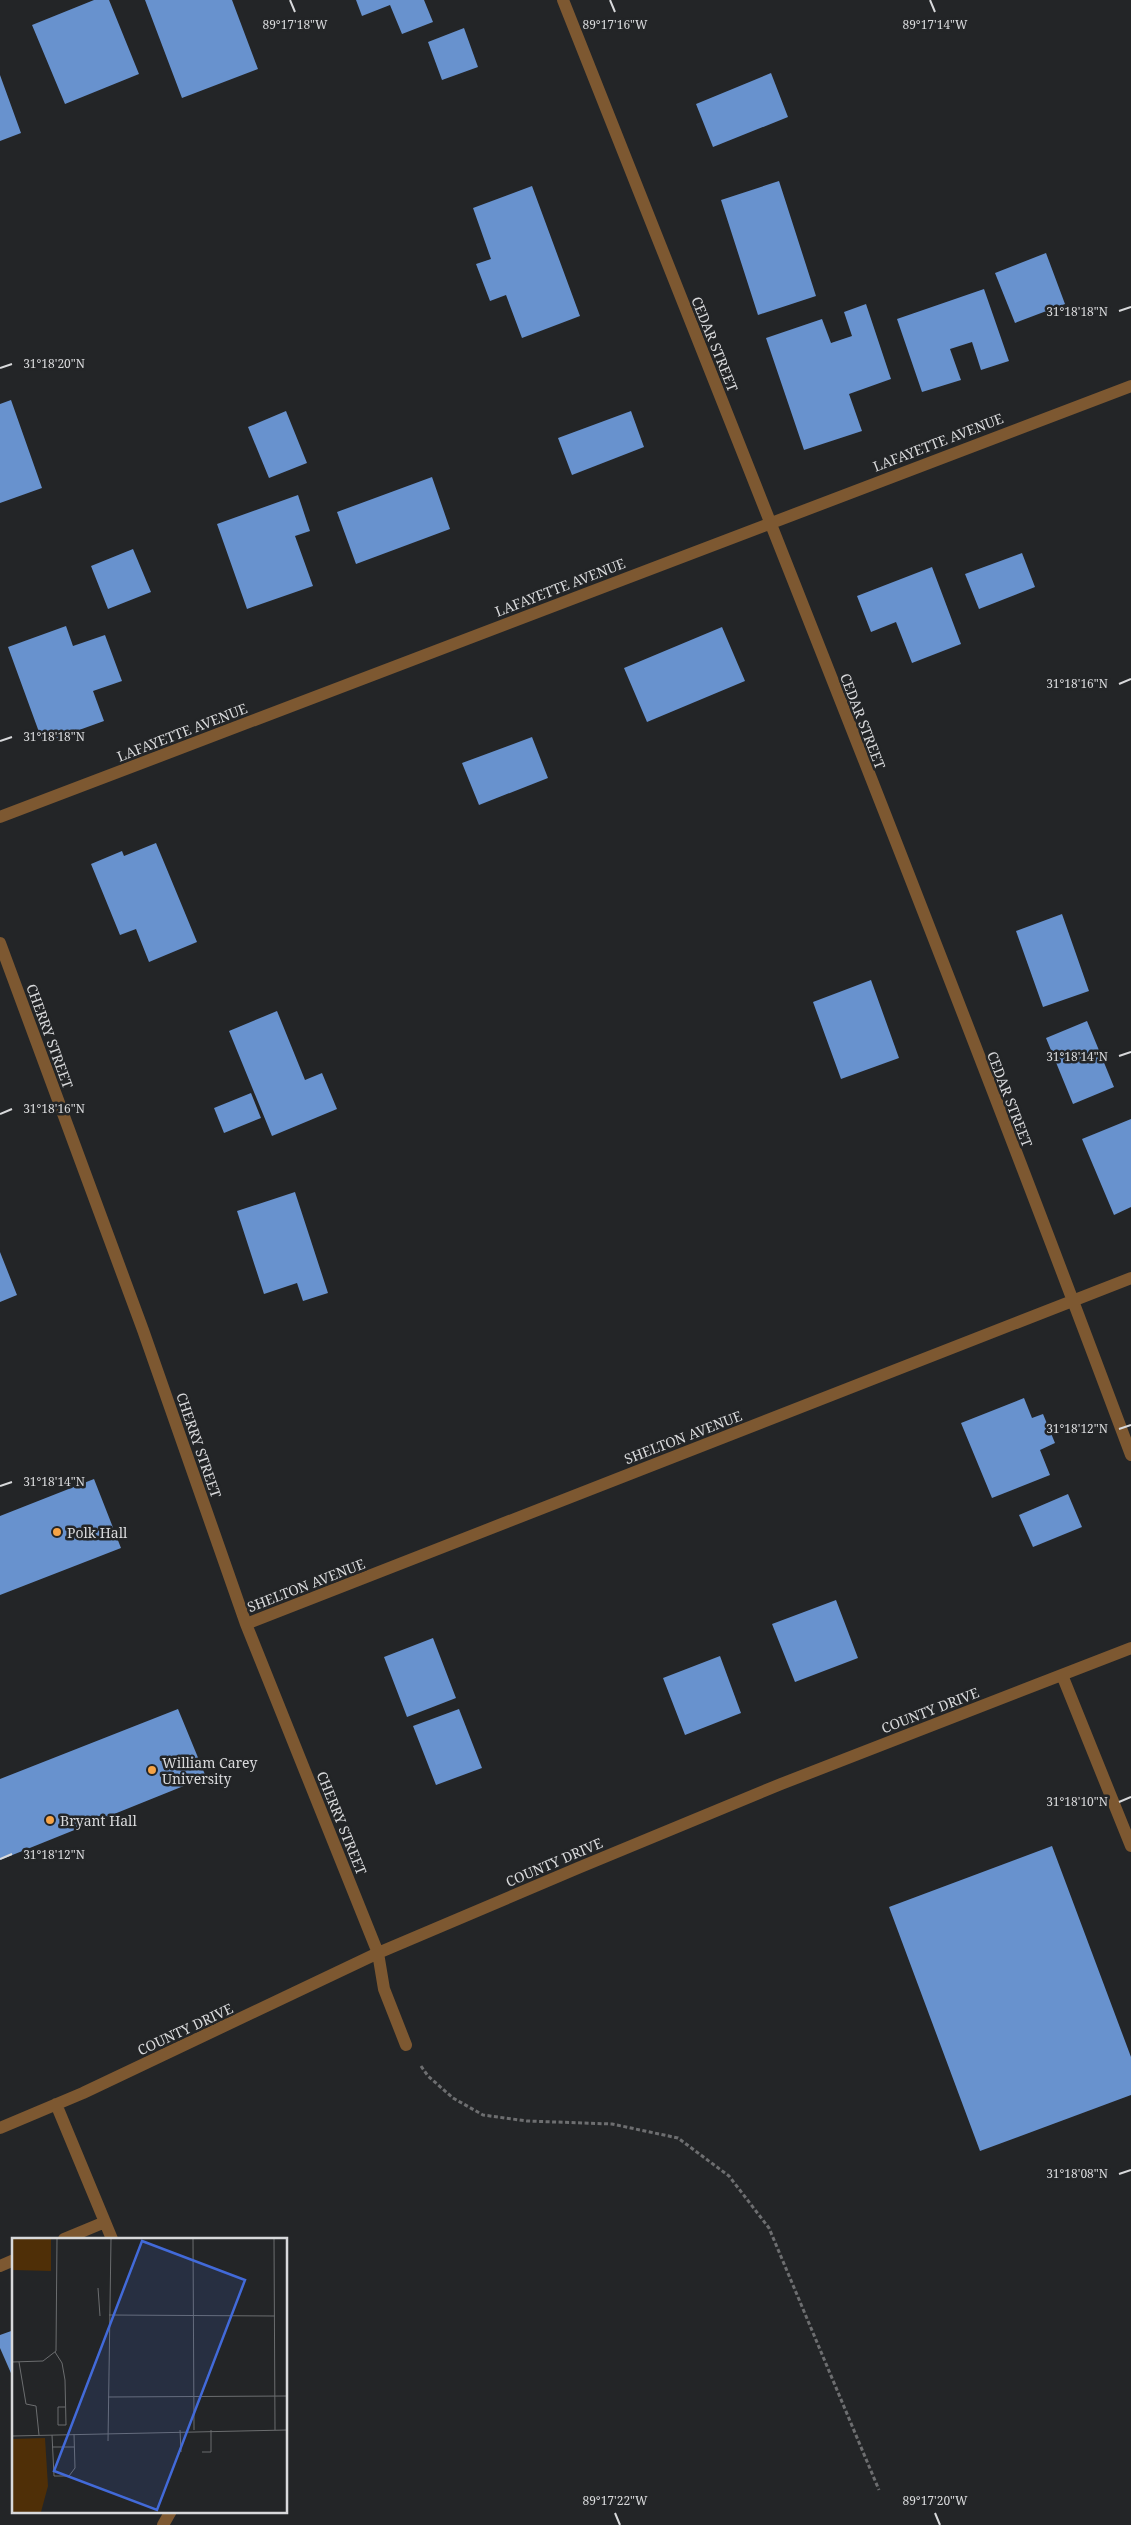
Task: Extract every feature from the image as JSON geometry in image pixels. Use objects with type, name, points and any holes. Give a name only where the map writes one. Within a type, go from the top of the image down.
[{"type":"street","name":"CEDAR STREET","points":[[563,0],[770,522],[1131,1455]]},
{"type":"street","name":"LAFAYETTE AVENUE","points":[[0,818],[770,522],[1131,386]]},
{"type":"street","name":"CHERRY STREET","points":[[0,944],[143,1330],[246,1624],[378,1952],[384,1989],[406,2045]]},
{"type":"street","name":"SHELTON AVENUE","points":[[246,1624],[1131,1278]]},
{"type":"street","name":"COUNTY DRIVE","points":[[0,2128],[233,2024],[378,1952],[762,1792],[1131,1648]]},
{"type":"street","points":[[1062,1675],[1131,1846]]},
{"type":"street","points":[[56,2104],[112,2238]]},
{"type":"street","points":[[66,2238],[105,2222]]},
{"type":"street","points":[[0,2266],[12,2261]]},
{"type":"street","points":[[163,2525],[170,2512]]},
{"type":"path","points":[[406,2045],[428,2076],[453,2098],[483,2115],[527,2121],[612,2124],[678,2138],[729,2176],[769,2228],[879,2490]]},
{"type":"building","points":[[94,0],[109,0],[139,74],[65,104],[32,25]]},
{"type":"building","points":[[145,0],[232,0],[258,69],[182,98]]},
{"type":"building","points":[[356,0],[424,0],[433,22],[402,34],[390,5],[362,16]]},
{"type":"building","points":[[464,28],[478,67],[442,80],[428,42]]},
{"type":"building","points":[[771,73],[788,117],[713,147],[696,104]]},
{"type":"building","points":[[0,75],[21,133],[0,141]]},
{"type":"building","points":[[779,181],[816,296],[758,315],[721,200]]},
{"type":"building","points":[[532,186],[580,316],[522,338],[506,295],[490,301],[476,264],[491,259],[473,208]]},
{"type":"building","points":[[1046,253],[1065,304],[1015,323],[995,273]]},
{"type":"building","points":[[984,289],[1009,361],[981,370],[972,342],[950,349],[961,380],[922,392],[897,319]]},
{"type":"building","points":[[866,304],[891,379],[849,394],[862,431],[804,450],[766,338],[822,319],[831,343],[852,336],[844,312]]},
{"type":"building","points":[[11,400],[42,488],[0,503],[0,404]]},
{"type":"building","points":[[286,411],[307,463],[269,478],[248,427]]},
{"type":"building","points":[[631,411],[644,447],[572,475],[558,438]]},
{"type":"building","points":[[432,477],[450,529],[356,564],[337,512]]},
{"type":"building","points":[[298,495],[310,531],[295,536],[313,586],[247,609],[217,524]]},
{"type":"building","points":[[133,549],[151,592],[108,609],[91,566]]},
{"type":"building","points":[[1022,553],[1035,587],[979,609],[965,574]]},
{"type":"building","points":[[932,567],[961,644],[912,663],[896,622],[871,632],[857,596]]},
{"type":"building","points":[[66,626],[73,646],[105,635],[122,681],[93,691],[104,721],[43,743],[8,647]]},
{"type":"building","points":[[722,627],[745,681],[647,722],[624,668]]},
{"type":"building","points":[[532,737],[548,778],[479,805],[462,763]]},
{"type":"building","points":[[156,843],[197,942],[149,962],[136,929],[120,935],[91,864],[122,851],[124,856]]},
{"type":"building","points":[[1062,914],[1089,991],[1043,1007],[1016,931]]},
{"type":"building","points":[[871,980],[899,1058],[841,1079],[813,1002]]},
{"type":"building","points":[[277,1011],[305,1080],[322,1073],[337,1109],[272,1136],[229,1031]]},
{"type":"building","points":[[1087,1021],[1114,1087],[1073,1104],[1046,1038]]},
{"type":"building","points":[[251,1093],[261,1118],[224,1133],[214,1108]]},
{"type":"building","points":[[1131,1119],[1131,1207],[1114,1215],[1082,1139]]},
{"type":"building","points":[[295,1192],[328,1293],[303,1301],[297,1283],[264,1294],[237,1211]]},
{"type":"building","points":[[0,1252],[17,1295],[0,1302]]},
{"type":"building","points":[[1024,1398],[1032,1418],[1043,1414],[1055,1443],[1040,1450],[1050,1475],[992,1498],[961,1423]]},
{"type":"building","name":"Polk Hall","points":[[94,1479],[121,1548],[0,1595],[0,1516]]},
{"type":"building","points":[[1068,1494],[1082,1527],[1033,1547],[1019,1515]]},
{"type":"building","points":[[836,1600],[858,1658],[795,1682],[772,1624]]},
{"type":"building","points":[[433,1638],[456,1698],[407,1717],[384,1657]]},
{"type":"building","points":[[720,1656],[741,1713],[685,1735],[663,1678]]},
{"type":"building","name":"Bryant Hall","points":[[178,1709],[206,1777],[0,1860],[0,1779]]},
{"type":"building","points":[[459,1709],[482,1768],[436,1785],[413,1726]]},
{"type":"building","points":[[1052,1846],[1131,2057],[1131,2095],[980,2151],[889,1907]]},
{"type":"building","points":[[12,2331],[12,2375],[0,2348],[0,2335]]},
{"type":"place","name":"Polk Hall","points":[[57,1532]]},
{"type":"place","name":"William Carey University","points":[[152,1770]]},
{"type":"place","name":"Bryant Hall","points":[[50,1820]]}]
